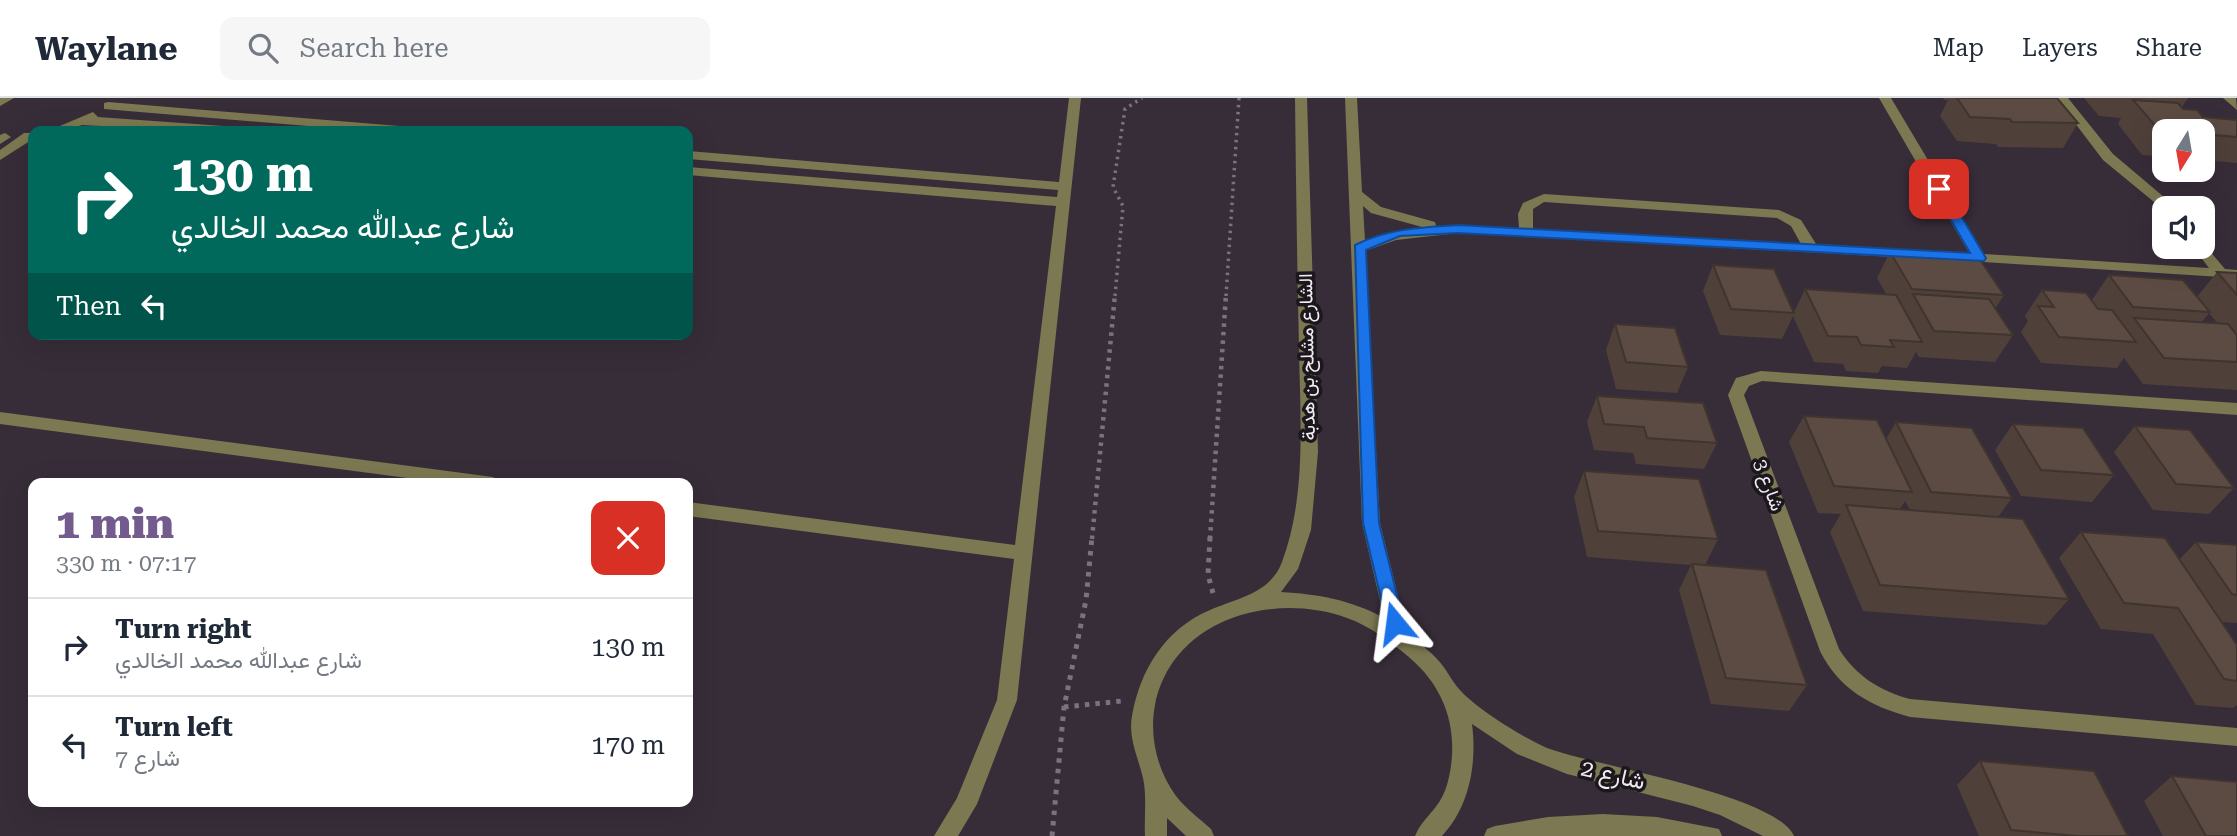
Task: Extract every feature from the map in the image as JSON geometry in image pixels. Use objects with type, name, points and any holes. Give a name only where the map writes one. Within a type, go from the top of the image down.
[{"type":"street","points":[[0,102],[8,98]]},
{"type":"street","points":[[945,836],[966,804],[1007,700],[1075,98]]},
{"type":"street","name":"الشارع مشلح بن هدبة","points":[[1259,601],[1278,584],[1289,569],[1302,530],[1307,478],[1309,452],[1301,98]]},
{"type":"street","points":[[1351,98],[1358,195],[1371,523],[1395,623],[1451,696],[1463,730],[1464,766],[1454,801],[1426,836]]},
{"type":"street","points":[[1885,98],[1979,258]]},
{"type":"street","points":[[2062,98],[2108,157],[2155,196]]},
{"type":"street","points":[[2229,98],[2237,106]]},
{"type":"street","points":[[68,126],[83,121],[111,102],[352,126]]},
{"type":"street","points":[[208,126],[222,115]]},
{"type":"street","points":[[83,121],[179,126]]},
{"type":"street","points":[[2,138],[28,136]]},
{"type":"street","points":[[0,156],[28,138]]},
{"type":"street","points":[[693,155],[1064,195]]},
{"type":"street","points":[[708,173],[719,157]]},
{"type":"street","points":[[693,172],[1064,195]]},
{"type":"street","points":[[1358,195],[1376,210],[1396,217],[1458,229]]},
{"type":"street","points":[[1527,233],[1524,214],[1526,205],[1531,200],[1544,198],[1779,214],[1791,218],[1801,226],[1810,248]]},
{"type":"street","points":[[1360,248],[1381,237],[1400,233],[1458,229],[2237,274]]},
{"type":"street","points":[[2210,259],[2221,273]]},
{"type":"street","name":"شارع 3","points":[[2237,409],[1761,376],[1742,382],[1736,396],[1830,651],[1837,665],[1863,690],[1886,702],[1910,708],[2237,737]]},
{"type":"street","points":[[0,418],[455,478]]},
{"type":"street","points":[[693,510],[1022,553]]},
{"type":"street","points":[[1156,836],[1154,779],[1141,738],[1143,698],[1158,662],[1184,633],[1218,613],[1259,601],[1302,600],[1346,609],[1387,628],[1422,655]]},
{"type":"street","name":"شارع 2","points":[[1451,696],[1493,729],[1537,753],[1706,799],[1744,814],[1783,836]]},
{"type":"street","points":[[1154,779],[1175,811],[1203,836]]},
{"type":"street","points":[[1495,836],[1536,828],[1592,824],[1648,825],[1711,836]]},
{"type":"path","points":[[1052,836],[1064,707],[1086,600],[1123,206],[1113,187],[1125,109],[1142,98]]},
{"type":"path","points":[[1218,613],[1208,575],[1239,98]]},
{"type":"path","points":[[1064,707],[1143,698]]},
{"type":"building","points":[[1957,98],[2057,98],[2078,123],[2012,122],[2010,119],[1970,117]]},
{"type":"building","points":[[2133,100],[2178,103],[2183,109],[2197,110],[2203,117],[2237,120],[2237,137],[2216,135],[2216,119],[2152,119],[2152,122]]},
{"type":"building","points":[[1890,252],[1979,258],[2004,295],[1912,289]]},
{"type":"building","points":[[1713,265],[1774,269],[1794,313],[1731,309]]},
{"type":"building","points":[[2217,272],[2237,273],[2237,295]]},
{"type":"building","points":[[2109,275],[2183,280],[2210,312],[2133,307]]},
{"type":"building","points":[[1805,289],[1896,295],[1922,342],[1890,340],[1894,347],[1861,345],[1857,337],[1828,336]]},
{"type":"building","points":[[2042,290],[2086,293],[2098,309],[2112,310],[2136,342],[2059,337],[2038,306],[2054,307]]},
{"type":"building","points":[[1913,294],[1989,299],[2013,335],[1934,331]]},
{"type":"building","points":[[2134,318],[2228,324],[2237,335],[2237,362],[2164,358]]},
{"type":"building","points":[[1615,324],[1675,328],[1688,367],[1626,362]]},
{"type":"building","points":[[1597,396],[1703,403],[1717,443],[1647,438],[1644,427],[1604,424]]},
{"type":"building","points":[[1804,416],[1877,420],[1912,492],[1834,486]]},
{"type":"building","points":[[1896,422],[1972,428],[2012,498],[1931,492]]},
{"type":"building","points":[[2013,424],[2083,428],[2114,475],[2041,470]]},
{"type":"building","points":[[2135,426],[2190,430],[2234,488],[2176,484]]},
{"type":"building","points":[[1584,471],[1699,479],[1718,539],[1598,531]]},
{"type":"building","points":[[1846,505],[2023,519],[2069,599],[1880,585]]},
{"type":"building","points":[[2081,532],[2165,538],[2237,645],[2237,681],[2224,679],[2178,608],[2124,603]]},
{"type":"building","points":[[2196,542],[2237,545],[2237,595],[2232,594]]},
{"type":"building","points":[[1692,564],[1766,570],[1807,685],[1726,678]]},
{"type":"building","points":[[1980,761],[2094,771],[2128,836],[2077,836],[2011,830]]},
{"type":"building","points":[[2172,776],[2237,782],[2237,836],[2206,836]]},
{"type":"route","points":[[1395,623],[1383,582],[1371,523],[1360,248],[1381,237],[1400,233],[1458,229],[1979,258],[1939,189]]}]
